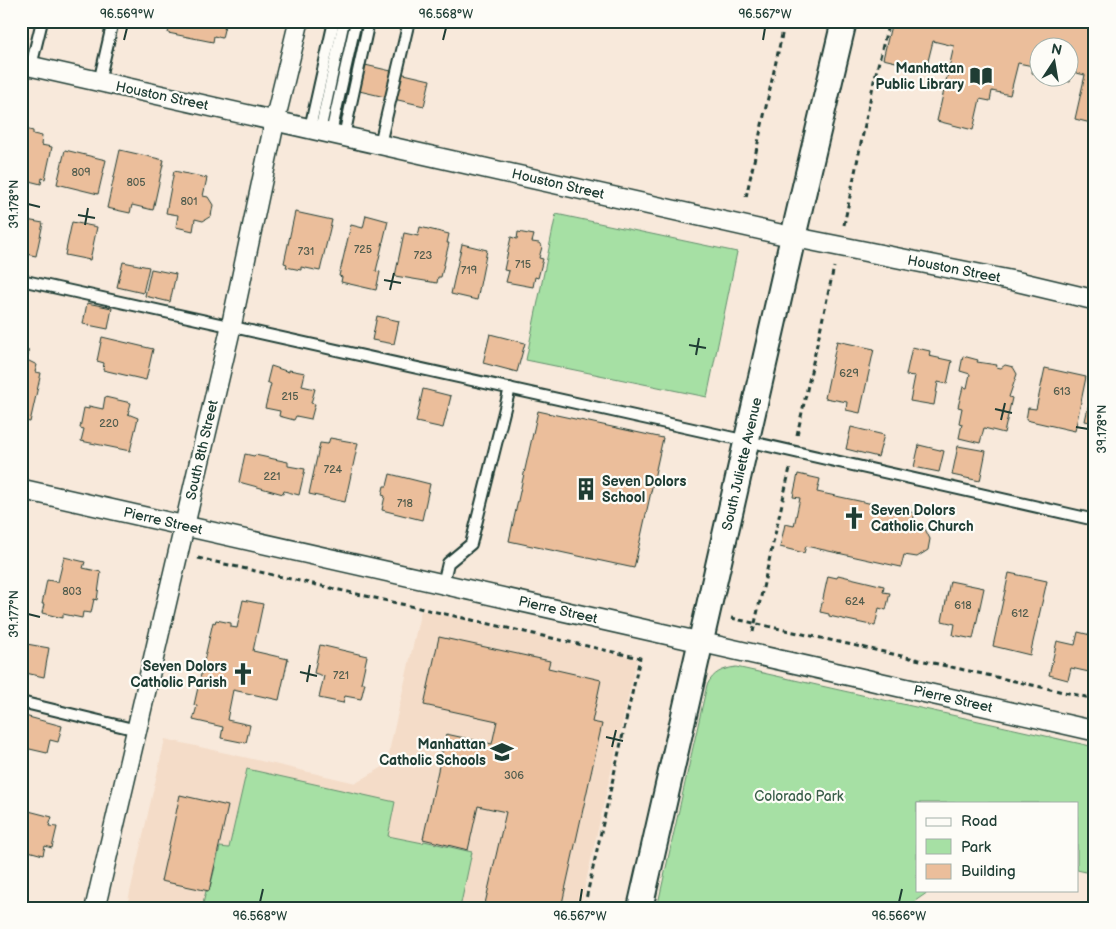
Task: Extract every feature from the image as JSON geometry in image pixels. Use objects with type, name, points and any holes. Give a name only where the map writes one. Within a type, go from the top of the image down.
[{"type":"street","name":"South 8th Street","points":[[95,908],[231,327],[275,120],[300,21]]},
{"type":"street","name":"South Juliette Avenue","points":[[640,908],[844,21]]},
{"type":"street","name":"Houston Street","points":[[26,65],[793,237],[1019,282],[1095,300]]},
{"type":"street","name":"Pierre Street","points":[[21,489],[1095,731]]},
{"type":"lane","points":[[26,65],[42,21]]},
{"type":"lane","points":[[99,82],[113,21]]},
{"type":"lane","points":[[326,132],[334,21]]},
{"type":"lane","points":[[326,132],[344,21]]},
{"type":"lane","points":[[326,132],[356,21]]},
{"type":"lane","points":[[326,132],[369,21]]},
{"type":"lane","points":[[380,144],[409,21]]},
{"type":"lane","points":[[21,280],[1095,520]]},
{"type":"lane","points":[[443,584],[448,563],[471,544],[510,388]]},
{"type":"lane","points":[[21,702],[136,730]]},
{"type":"path","points":[[832,277],[874,81],[889,21]]},
{"type":"path","points":[[746,197],[783,30]]},
{"type":"path","points":[[178,553],[640,658],[584,908]]},
{"type":"path","points":[[728,618],[1095,699]]},
{"type":"shaded area","name":"Manhattan Catholic Schools","points":[[421,610],[637,659],[580,908],[156,908],[128,901],[165,739],[356,783],[386,765]]},
{"type":"green space","points":[[556,214],[737,252],[707,397],[526,360]]},
{"type":"green space","name":"Colorado Park","points":[[736,667],[1095,747],[1095,874],[1078,870],[1078,802],[916,802],[916,892],[928,892],[905,908],[657,908],[707,685],[719,672]]},
{"type":"green space","points":[[247,769],[395,802],[388,836],[423,843],[424,841],[472,852],[460,908],[202,908],[206,891],[209,891],[220,847],[229,848]]},
{"type":"building","points":[[171,21],[226,21],[222,38],[214,36],[213,42],[168,33]]},
{"type":"building","name":"Manhattan Public Library","points":[[892,21],[1095,21],[1095,124],[1075,119],[1085,75],[1078,73],[1078,38],[1028,38],[1028,65],[1018,63],[1010,95],[992,91],[990,101],[980,99],[973,130],[937,121],[954,46],[933,41],[926,69],[883,59]]},
{"type":"building","points":[[322,55],[430,80],[424,106],[316,81]]},
{"type":"building","points":[[21,128],[42,136],[41,145],[52,147],[45,179],[42,178],[41,184],[21,179]]},
{"type":"building","points":[[65,150],[106,160],[98,194],[57,184]]},
{"type":"building","points":[[120,150],[164,160],[153,210],[132,205],[130,213],[107,208]]},
{"type":"building","points":[[174,171],[207,178],[203,196],[208,197],[213,205],[211,216],[203,221],[195,219],[193,231],[176,227],[178,215],[166,213]]},
{"type":"building","points":[[295,212],[332,220],[320,271],[301,267],[301,270],[286,267],[287,264],[284,263]]},
{"type":"building","points":[[366,215],[388,221],[376,271],[380,272],[376,290],[341,282],[342,277],[339,276],[351,225],[363,228]]},
{"type":"building","points":[[21,219],[43,223],[36,256],[21,253]]},
{"type":"building","points":[[72,222],[97,227],[90,260],[65,255]]},
{"type":"building","points":[[420,227],[449,234],[447,243],[449,243],[441,277],[438,277],[437,283],[395,276],[404,233],[418,236]]},
{"type":"building","points":[[518,232],[534,235],[532,242],[539,243],[542,247],[539,258],[543,259],[538,278],[535,277],[533,287],[506,282],[509,271],[504,270],[511,237],[517,239]]},
{"type":"building","points":[[462,244],[487,250],[477,300],[451,294]]},
{"type":"building","points":[[123,262],[149,267],[143,293],[117,287]]},
{"type":"building","points":[[151,269],[176,274],[170,302],[145,296]]},
{"type":"building","points":[[87,303],[112,308],[108,329],[83,324]]},
{"type":"building","points":[[377,316],[399,321],[394,344],[372,340]]},
{"type":"building","points":[[490,334],[525,343],[517,372],[483,363]]},
{"type":"building","points":[[102,337],[153,349],[146,380],[103,370],[104,363],[97,361]]},
{"type":"building","points":[[837,341],[874,349],[860,413],[846,410],[847,402],[825,398]]},
{"type":"building","points":[[912,347],[930,351],[929,356],[952,361],[947,384],[938,382],[934,405],[910,401],[915,376],[906,375]]},
{"type":"building","points":[[21,349],[29,351],[27,360],[37,365],[35,372],[41,373],[30,422],[21,420]]},
{"type":"building","points":[[963,356],[978,360],[977,362],[997,365],[996,367],[1001,368],[1005,365],[1013,367],[1017,374],[1009,397],[1012,398],[1004,433],[984,428],[980,443],[959,438],[962,424],[959,423],[962,408],[958,407],[963,387],[967,388],[970,374],[960,371]]},
{"type":"building","points":[[271,366],[289,372],[289,370],[305,373],[302,386],[315,389],[311,403],[315,404],[311,419],[296,416],[294,420],[279,416],[280,411],[265,408],[271,384],[267,382]]},
{"type":"building","points":[[1045,368],[1086,377],[1075,431],[1026,420],[1028,408],[1036,409]]},
{"type":"building","points":[[1095,380],[1095,423],[1085,421]]},
{"type":"building","points":[[423,389],[451,396],[443,428],[416,422]]},
{"type":"building","points":[[105,397],[131,403],[128,414],[138,418],[130,451],[81,441],[84,429],[80,428],[84,408],[89,409],[89,406],[103,409]]},
{"type":"building","name":"Seven Dolors School","points":[[538,411],[663,438],[634,568],[509,541]]},
{"type":"building","points":[[851,427],[884,435],[878,457],[846,449]]},
{"type":"building","points":[[330,438],[358,443],[345,502],[309,494],[320,443],[328,444]]},
{"type":"building","points":[[919,445],[944,451],[939,472],[914,467]]},
{"type":"building","points":[[958,446],[986,451],[980,481],[952,475]]},
{"type":"building","points":[[245,454],[288,462],[288,466],[305,469],[299,495],[284,491],[283,494],[239,482]]},
{"type":"building","points":[[390,474],[430,484],[422,520],[382,510],[385,496],[382,495],[384,486],[387,486]]},
{"type":"building","name":"Seven Dolors Catholic Church","points":[[798,474],[820,479],[817,492],[915,513],[912,524],[924,527],[930,539],[928,550],[917,557],[904,555],[901,567],[806,546],[804,553],[780,547],[785,524],[794,526],[800,498],[793,497]]},
{"type":"building","points":[[64,557],[85,562],[83,568],[101,572],[97,600],[94,599],[91,613],[83,612],[82,618],[63,614],[63,618],[42,613],[47,580],[58,582]]},
{"type":"building","points":[[1009,573],[1047,581],[1030,655],[993,646]]},
{"type":"building","points":[[838,575],[884,586],[883,592],[890,593],[886,610],[879,608],[875,626],[829,616],[829,614],[820,612],[828,576],[837,578]]},
{"type":"building","points":[[950,581],[984,588],[973,639],[953,635],[955,624],[942,621]]},
{"type":"building","name":"Seven Dolors Catholic Parish","points":[[243,600],[263,604],[253,651],[288,659],[279,700],[233,690],[227,720],[250,725],[246,743],[221,738],[223,727],[193,720],[197,706],[194,705],[213,622],[215,623],[216,620],[231,623],[231,627],[237,628]]},
{"type":"building","points":[[1078,632],[1095,636],[1095,648],[1089,672],[1071,668],[1068,680],[1049,675],[1057,641],[1075,645]]},
{"type":"building","points":[[439,637],[550,661],[548,668],[601,680],[592,722],[602,724],[561,908],[484,908],[506,812],[478,806],[468,850],[423,839],[446,734],[492,744],[497,721],[424,705]]},
{"type":"building","points":[[21,643],[49,648],[44,677],[21,672]]},
{"type":"building","points":[[320,645],[367,656],[361,683],[365,683],[361,699],[345,696],[343,703],[319,698],[324,676],[314,673]]},
{"type":"building","points":[[21,715],[62,726],[58,742],[50,740],[47,753],[21,747]]},
{"type":"building","points":[[180,795],[228,806],[209,891],[161,881]]},
{"type":"building","points":[[21,809],[52,817],[49,826],[57,827],[52,848],[45,846],[43,855],[21,849]]},
{"type":"place","name":"Manhattan Public Library","points":[[981,76]]},
{"type":"place","name":"Seven Dolors School","points":[[586,489]]},
{"type":"place","name":"Seven Dolors Catholic Church","points":[[854,518]]},
{"type":"place","name":"Seven Dolors Catholic Parish","points":[[243,674]]},
{"type":"place","name":"Manhattan Catholic Schools","points":[[502,752]]}]
